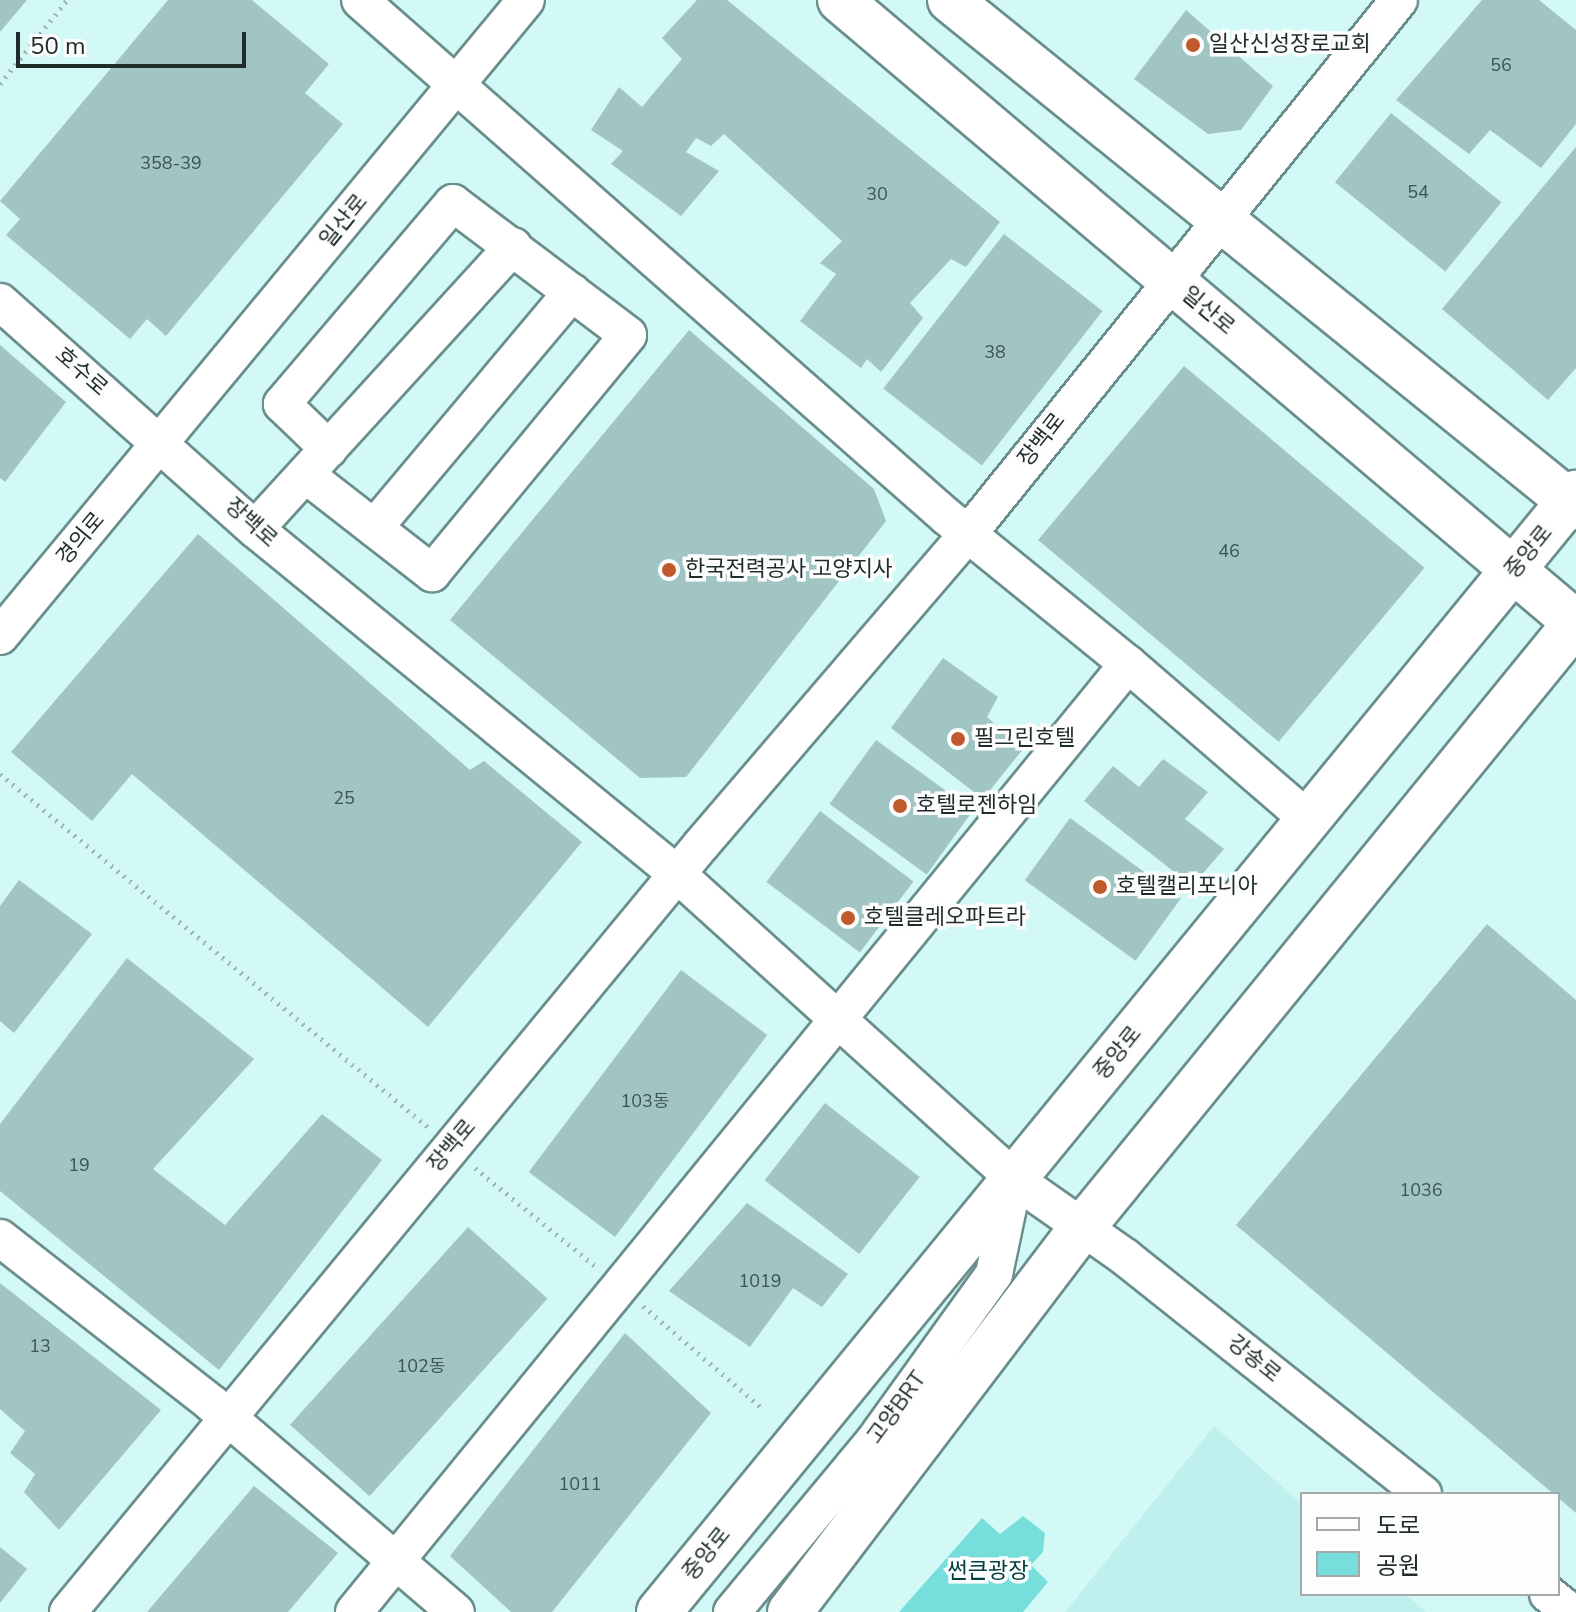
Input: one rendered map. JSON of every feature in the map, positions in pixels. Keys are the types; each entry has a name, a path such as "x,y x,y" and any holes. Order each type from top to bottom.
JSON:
{"main road":[{"name":"일산로","path":"840,0 1516,568 1576,623"},
{"path":"950,0 1224,215 1574,501"},
{"name":"중앙로","path":"659,1612 1574,501"},
{"path":"790,1612 1082,1228 1576,623"}],"street":[{"path":"360,0 459,82 968,534 1128,664 1309,820"},
{"name":"일산로","path":"162,442 526,0"},
{"name":"장백로","path":"68,1612 677,874 968,534 1399,0"},
{"path":"453,203 572,292 628,335 432,573 374,528 318,462 282,404 453,203"},
{"path":"255,529 513,246"},
{"path":"374,528 572,292"},
{"name":"호수로","path":"0,302 162,442"},
{"name":"장백로","path":"162,442 255,529 677,874 1014,1179 1082,1228"},
{"name":"경의로","path":"0,636 162,442"},
{"path":"354,1612 1128,664"},
{"name":"고양BRT","path":"732,1612 874,1441 994,1274 1014,1179"},
{"name":"강송로","path":"1082,1228 1420,1492"},
{"path":"0,1238 397,1556 456,1612"},
{"path":"1550,1596 1570,1612"}],"path":[{"path":"0,84 67,0"},
{"path":"0,774 428,1127"},
{"path":"474,1167 603,1273"},
{"path":"636,1301 763,1409"}],"shaded area":[{"path":"1214,1426 1300,1502 1300,1596 1407,1596 1426,1612 1065,1612"}],"green space":[{"name":"썬큰광장","path":"1023,1516 1045,1533 1043,1552 1031,1565 1048,1582 1023,1612 899,1612 982,1518 1000,1534"}],"building":[{"path":"0,0 27,0 0,32"},
{"path":"168,0 252,0 329,64 305,93 343,124 166,336 147,319 130,339 6,235 20,219 0,201"},
{"path":"697,0 727,0 1000,222 966,267 951,259 910,303 923,318 881,372 867,359 861,368 800,321 836,274 820,263 842,241 724,134 711,146 696,138 686,152 719,171 681,216 611,164 623,151 591,130 619,87 642,107 682,59 662,38"},
{"path":"1482,0 1539,0 1576,30 1576,124 1541,168 1490,130 1469,154 1396,100"},
{"name":"일산신성장로교회","path":"1186,10 1273,86 1241,130 1208,134 1134,79"},
{"path":"1391,113 1501,202 1445,272 1335,182"},
{"path":"1576,147 1576,368 1548,400 1442,309"},
{"path":"1004,234 1103,311 982,465 883,388"},
{"name":"한국전력공사 고양지사","path":"689,330 874,489 886,521 686,777 640,778 450,620"},
{"path":"0,345 66,402 5,482 0,478"},
{"path":"1184,366 1425,568 1279,742 1038,540"},
{"path":"198,534 470,770 484,761 582,842 428,1027 132,774 92,821 11,752"},
{"name":"필그린호텔","path":"943,658 998,697 987,717 1023,749 983,799 891,728"},
{"name":"호텔로젠하임","path":"876,740 973,811 927,874 830,804"},
{"path":"1163,759 1208,792 1185,819 1224,849 1192,886 1084,801 1113,766 1139,787"},
{"name":"호텔클레오파트라","path":"820,811 913,881 860,952 766,882"},
{"name":"호텔캘리포니아","path":"1070,818 1181,899 1136,961 1025,880"},
{"path":"19,880 92,934 14,1033 0,1021 0,906"},
{"path":"1487,924 1576,1000 1576,1513 1560,1499 1560,1492 1551,1492 1236,1225"},
{"path":"127,958 254,1059 153,1169 225,1225 322,1114 382,1160 219,1370 0,1191 0,1124"},
{"path":"681,970 767,1035 615,1237 529,1172"},
{"path":"825,1103 920,1177 859,1254 765,1180"},
{"path":"747,1203 848,1274 822,1307 793,1288 750,1347 669,1291"},
{"path":"468,1227 548,1299 370,1496 290,1425"},
{"path":"0,1283 161,1410 59,1530 24,1492 35,1474 10,1453 25,1431 0,1409"},
{"path":"625,1333 711,1413 552,1612 511,1612 450,1556"},
{"path":"254,1486 338,1553 288,1612 147,1612"},
{"path":"0,1547 27,1569 0,1603"}],"place":[{"name":"일산신성장로교회","path":"1193,45"},
{"name":"한국전력공사 고양지사","path":"669,570"},
{"name":"필그린호텔","path":"958,739"},
{"name":"호텔로젠하임","path":"900,806"},
{"name":"호텔캘리포니아","path":"1100,887"},
{"name":"호텔클레오파트라","path":"848,918"}]}
